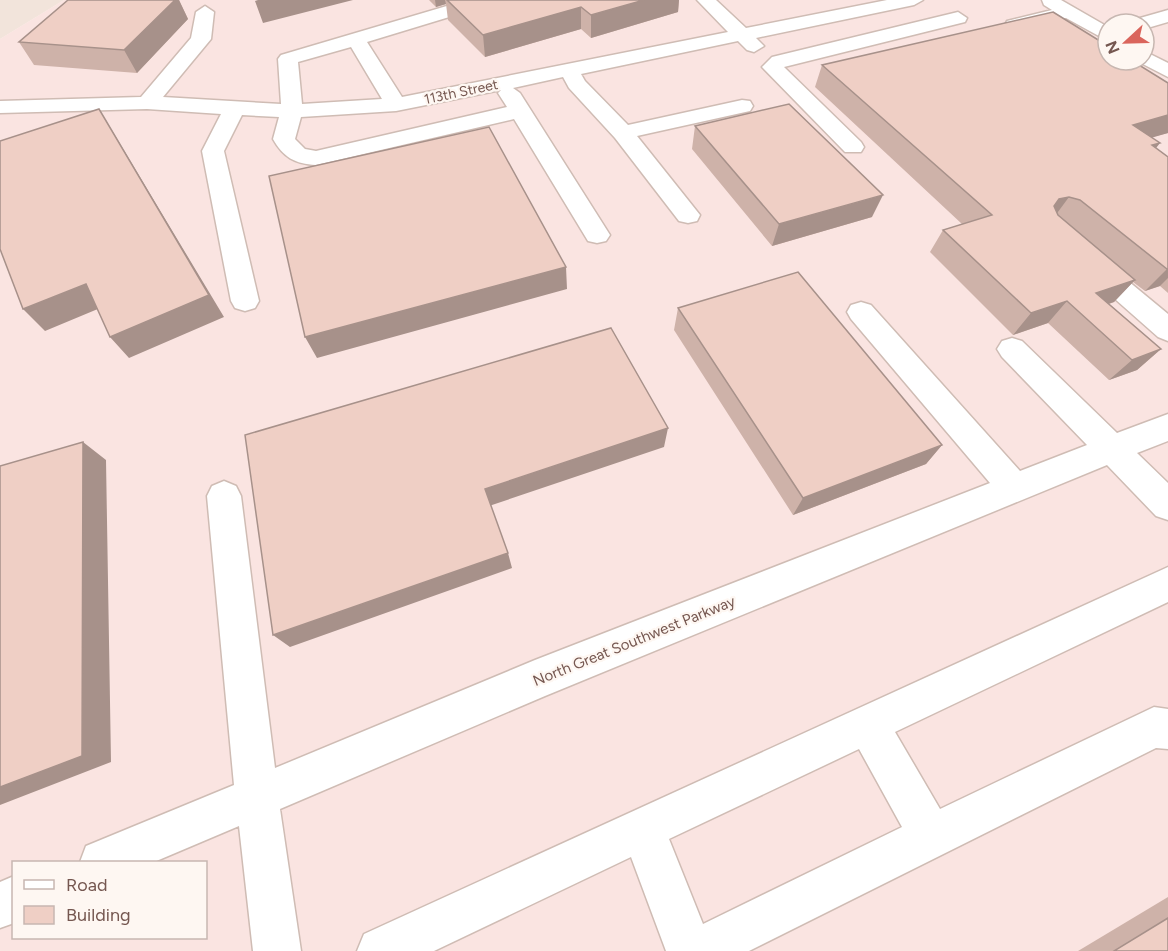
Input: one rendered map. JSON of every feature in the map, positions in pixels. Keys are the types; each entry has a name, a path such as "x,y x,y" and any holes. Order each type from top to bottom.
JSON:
{"street":[{"path":"486,0 288,59 292,111 284,139 290,151 303,158 316,158 520,111"},
{"path":"706,0 745,35 772,67 853,147"},
{"name":"113th Street","path":"0,107 147,103 292,111 396,105 914,0"},
{"path":"1048,0 1096,28"},
{"path":"1160,0 1168,4"},
{"path":"772,67 779,61 854,43 966,23 938,5"},
{"path":"147,103 201,39 205,12"},
{"path":"1000,28 1068,12"},
{"path":"758,15 775,28"},
{"path":"824,19 854,43"},
{"path":"356,39 396,105"},
{"path":"569,69 576,84 623,134 688,215"},
{"path":"503,83 597,235"},
{"path":"623,134 742,105"},
{"path":"234,109 213,152 245,301"},
{"path":"1070,245 1168,330"},
{"path":"861,312 1015,489"},
{"path":"1011,349 1168,505"},
{"name":"North Great Southwest Parkway","path":"104,861 535,680 1168,427"},
{"path":"224,496 257,798 278,951"},
{"path":"381,951 1168,584"},
{"path":"868,724 931,835"},
{"path":"698,951 1154,727 1168,729"},
{"path":"642,828 690,951"}],"shaded area":[{"path":"0,0 64,0 0,39"},
{"path":"64,0 1168,0 1168,951 0,951 0,39"}],"building":[{"path":"68,0 175,0 124,50 19,42"},
{"path":"447,0 644,0 591,15 581,7 483,35"},
{"path":"1053,12 1096,39 1096,72 1150,72 1168,83 1168,115 1133,125 1160,143 1152,145 1168,157 1168,269 1080,200 1069,197 1059,199 1054,206 1058,215 1135,280 1096,293 1161,349 1132,360 1067,301 1031,313 943,230 992,215 822,65"},
{"path":"789,104 883,195 779,224 695,126"},
{"path":"99,109 209,295 110,337 86,284 23,309 0,249 0,141"},
{"path":"489,127 566,267 305,337 269,176"},
{"path":"798,272 942,445 803,498 678,308"},
{"path":"611,328 668,428 485,489 508,553 273,635 245,435"},
{"path":"83,442 82,756 0,787 0,466"},
{"path":"1168,918 1168,951 1114,951"}]}
